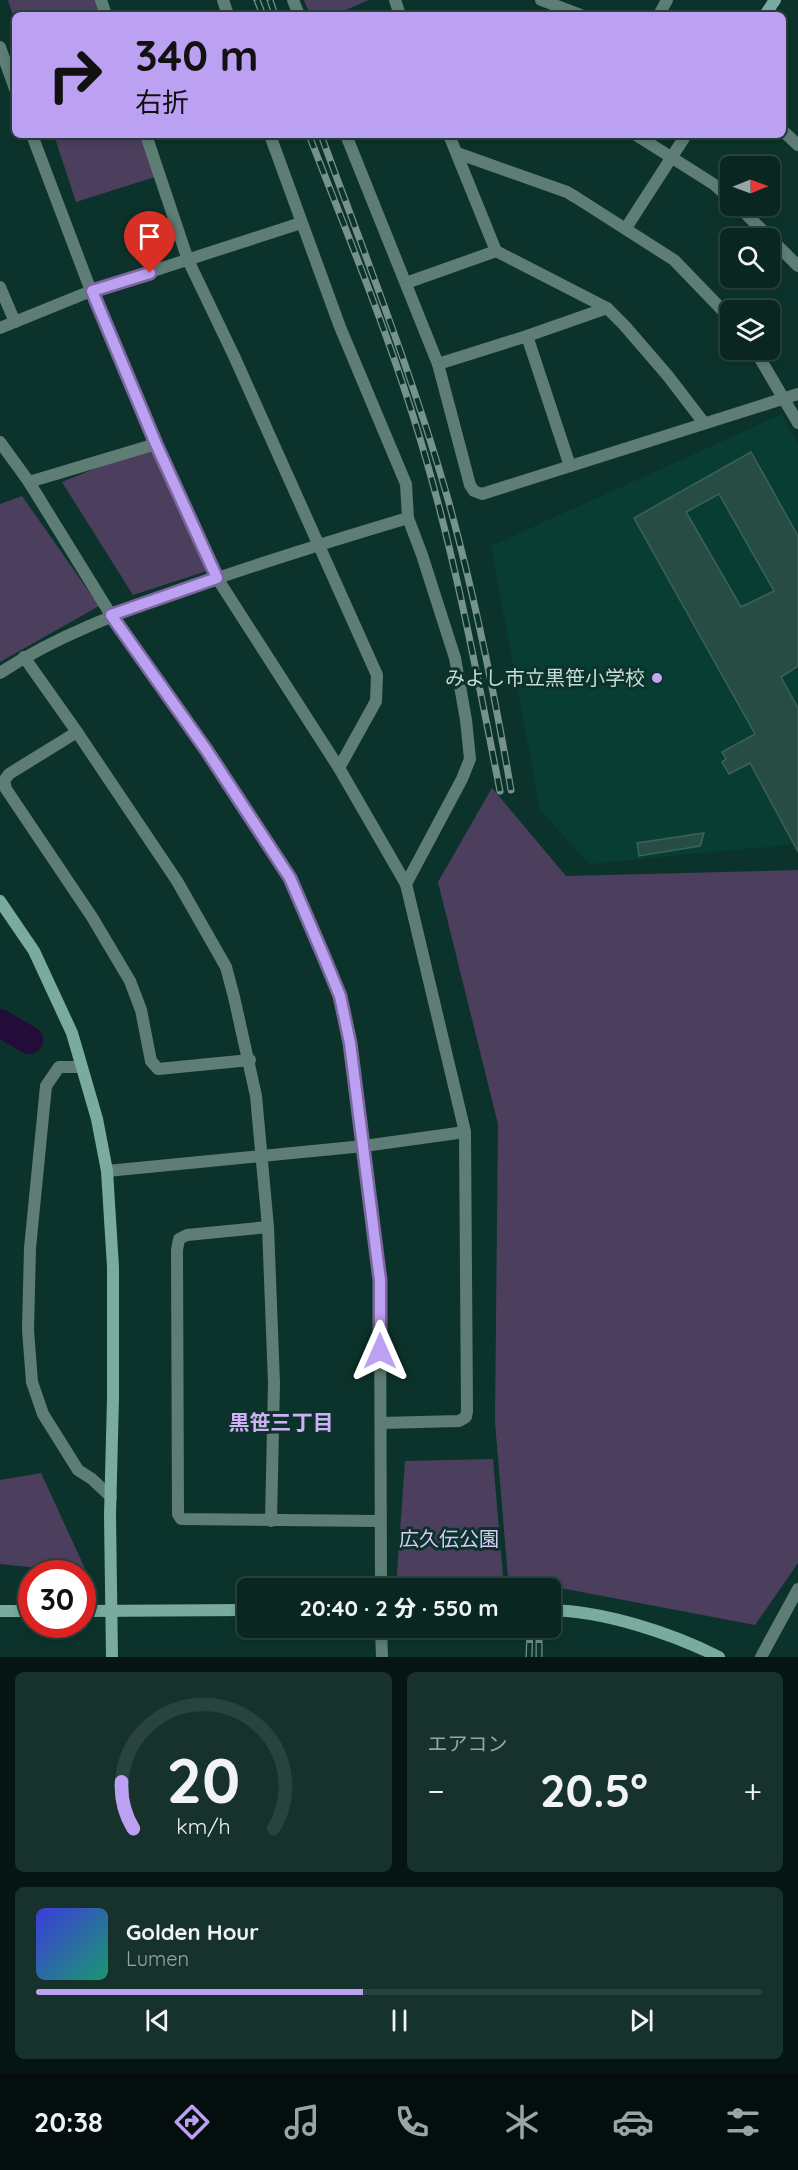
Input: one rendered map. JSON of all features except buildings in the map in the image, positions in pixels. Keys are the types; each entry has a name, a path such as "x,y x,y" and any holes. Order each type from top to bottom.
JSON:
{"street":[{"path":"541,0 572,12"},
{"path":"0,47 12,81"},
{"path":"33,138 92,291 156,444 217,578 339,768 406,884 465,1132 467,1411 466,1417 459,1421 381,1423"},
{"path":"147,138 188,260 234,356 377,675 376,701 339,768"},
{"path":"271,138 340,327 403,475 408,494 408,518 455,658 470,759 406,884"},
{"path":"347,138 438,364 470,485 474,491 482,494 798,394"},
{"path":"450,138 496,251 606,308 624,325 668,376 704,423"},
{"path":"641,138 720,189"},
{"path":"626,228 684,138"},
{"path":"457,153 567,192 674,260 720,308"},
{"path":"748,216 798,266"},
{"path":"0,328 92,291 301,223"},
{"path":"406,283 496,251"},
{"path":"0,287 15,322"},
{"path":"438,364 606,308"},
{"path":"527,336 570,466"},
{"path":"761,360 798,423"},
{"path":"0,442 29,482 111,615 207,751 290,878 340,996 350,1043 380,1280 381,1578"},
{"path":"29,482 156,444"},
{"path":"0,673 24,657 111,615 318,544 408,518"},
{"path":"24,657 177,880 226,967 250,1060 256,1096 268,1227 274,1383 271,1521"},
{"path":"77,732 9,774 4,780 6,789 92,917 130,981 141,1010 151,1061 158,1069 250,1060"},
{"path":"0,901 34,951 72,1033 97,1119 107,1172 113,1267 110,1612 112,1657"},
{"path":"81,1066 59,1067 46,1086 30,1248 28,1330 33,1382 43,1414 78,1470 92,1479 111,1497"},
{"path":"107,1172 364,1146 465,1132"},
{"path":"268,1227 187,1235 179,1239 177,1250 178,1514 181,1519 380,1521"},
{"path":"761,1657 797,1592"},
{"path":"96,1612 237,1610"},
{"path":"561,1610 673,1636 719,1657"},
{"path":"0,1611 18,1611"},
{"path":"381,1638 382,1657"}],"shaded area":[{"name":"みよし市立黒笹小学校","path":"782,414 798,444 798,844 589,864 540,810 491,546"}],"green space":[{"path":"8,0 100,0 104,12 12,12"},
{"path":"304,0 369,0 341,12 309,12"},
{"path":"55,138 145,138 158,176 76,202"},
{"path":"156,444 219,567 133,595 62,482"},
{"path":"22,496 99,606 0,662 0,504"},
{"path":"492,788 566,876 798,870 798,1563 755,1625 561,1588 561,1578 508,1578 495,1422 498,1124 438,882"},
{"name":"広久伝公園","path":"493,1459 503,1578 397,1578 405,1461"},
{"path":"41,1473 81,1560 18,1560 18,1566 0,1564 0,1480"}],"waterway":[{"path":"0,1023 29,1040"}],"railway":[{"path":"257,0 262,12"},
{"path":"270,0 274,12"},
{"path":"310,138 382,325 421,442 455,572 500,791"},
{"path":"322,138 403,360 447,496 483,642 511,790"},
{"path":"529,1657 530,1638"},
{"path":"539,1638 539,1657"}],"place":[{"name":"みよし市立黒笹小学校","path":"657,678"}],"district":[{"name":"黒笹三丁目","path":"281,1423"}],"route":[{"path":"150,273 92,291 156,444 217,578 111,615 207,751 290,878 340,996 350,1043 380,1280 380,1351"}]}
